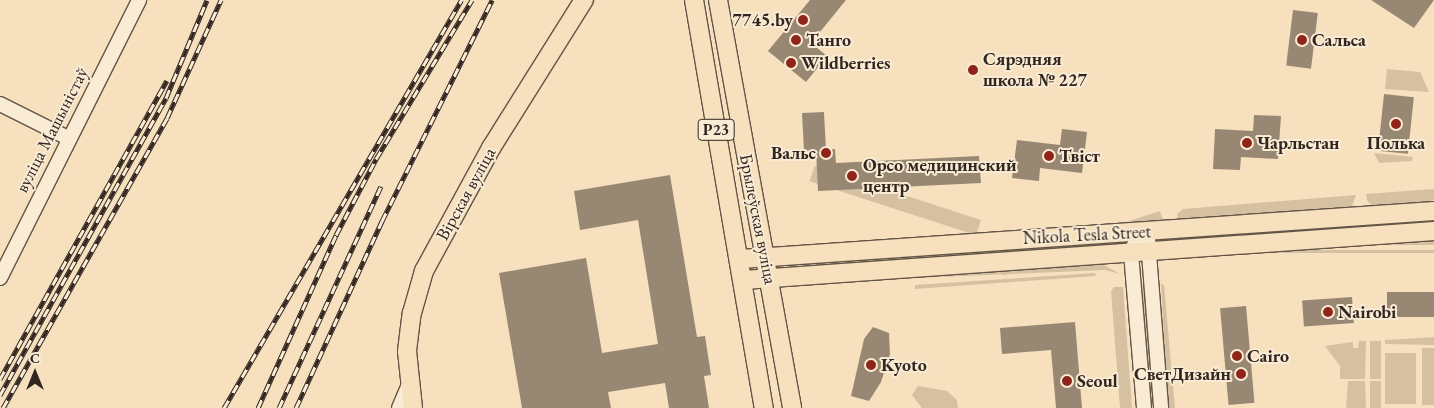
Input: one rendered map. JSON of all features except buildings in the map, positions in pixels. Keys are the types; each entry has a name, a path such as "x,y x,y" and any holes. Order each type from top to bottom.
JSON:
{"main road":[{"name":"Вірская вуліца","path":"413,408 409,385 407,351 412,313 424,271 491,148 584,0"},
{"name":"Брылеўская вуліца","path":"694,0 741,259 764,408"},
{"name":"Брылеўская вуліца","path":"718,0 762,234 772,256 771,285 792,408"},
{"name":"Nikola Tesla Street","path":"741,259 1434,211"},
{"name":"Nikola Tesla Street","path":"771,285 795,275 1434,231"},
{"path":"744,280 771,285"}],"street":[{"name":"вуліца Машыністаў","path":"0,278 68,138 139,0"},
{"path":"0,104 68,138"},
{"path":"1144,408 1131,253 1139,232 1148,241 1161,408"},
{"path":"399,408 409,385"}],"shaded area":[{"path":"1387,69 1420,72 1429,92 1385,89"},
{"path":"1374,153 1413,157 1412,161 1379,163"},
{"path":"815,166 981,220 976,235 810,181"},
{"path":"1434,189 1434,200 1410,205 1373,207 1367,200 1366,194"},
{"path":"1356,195 1351,209 1178,222 1177,214 1183,209"},
{"path":"1160,211 1164,223 1003,276 999,263"},
{"path":"1434,216 1434,226 1320,231 1368,222"},
{"path":"1187,238 1434,238 1434,245 1187,245"},
{"path":"1127,240 1126,245 808,268 808,260"},
{"path":"1188,250 1434,250 1434,253 1188,253"},
{"path":"1102,264 1120,274 1105,270 914,278 946,271"},
{"path":"1095,273 1096,276 915,289 915,285"},
{"path":"1161,284 1164,285 1175,408 1169,408"},
{"path":"1144,285 1154,408 1146,408 1138,286"},
{"path":"1114,287 1123,287 1132,408 1120,408 1111,291"},
{"path":"1434,337 1434,345 1385,344 1385,340"},
{"path":"1359,341 1366,341 1365,379 1340,379 1340,366 1325,346 1353,342 1353,348 1358,348"},
{"path":"1370,341 1381,341 1381,379 1370,379"},
{"path":"1422,348 1434,348 1434,405 1422,405"},
{"path":"1385,353 1416,353 1416,404 1385,404"},
{"path":"1348,381 1365,381 1366,408 1346,408"},
{"path":"1370,381 1381,381 1381,408 1370,408"},
{"path":"918,386 947,391 957,400 958,408 922,408 912,395"}],"railway":[{"path":"0,395 166,98 207,0"},
{"path":"3,408 167,118 221,0"},
{"path":"224,408 461,0"},
{"path":"258,408 336,235 376,159 472,0"},
{"path":"296,408 382,221 492,0"},
{"path":"0,379 167,80"},
{"path":"279,408 381,186"}],"place":[{"name":"7745.by","path":"803,20"},
{"name":"Танго","path":"796,40"},
{"name":"Сальса","path":"1302,40"},
{"name":"Wildberries","path":"791,63"},
{"name":"Сярэдняя школа № 227","path":"973,70"},
{"name":"Полька","path":"1396,124"},
{"name":"Чарльстан","path":"1247,143"},
{"name":"Вальс","path":"826,153"},
{"name":"Твіст","path":"1049,156"},
{"name":"Орсо медицинский центр","path":"852,176"},
{"name":"Nairobi","path":"1328,312"},
{"name":"Cairo","path":"1237,356"},
{"name":"Kyoto","path":"871,365"},
{"name":"СветДизайн","path":"1241,374"},
{"name":"Seoul","path":"1067,381"}]}
